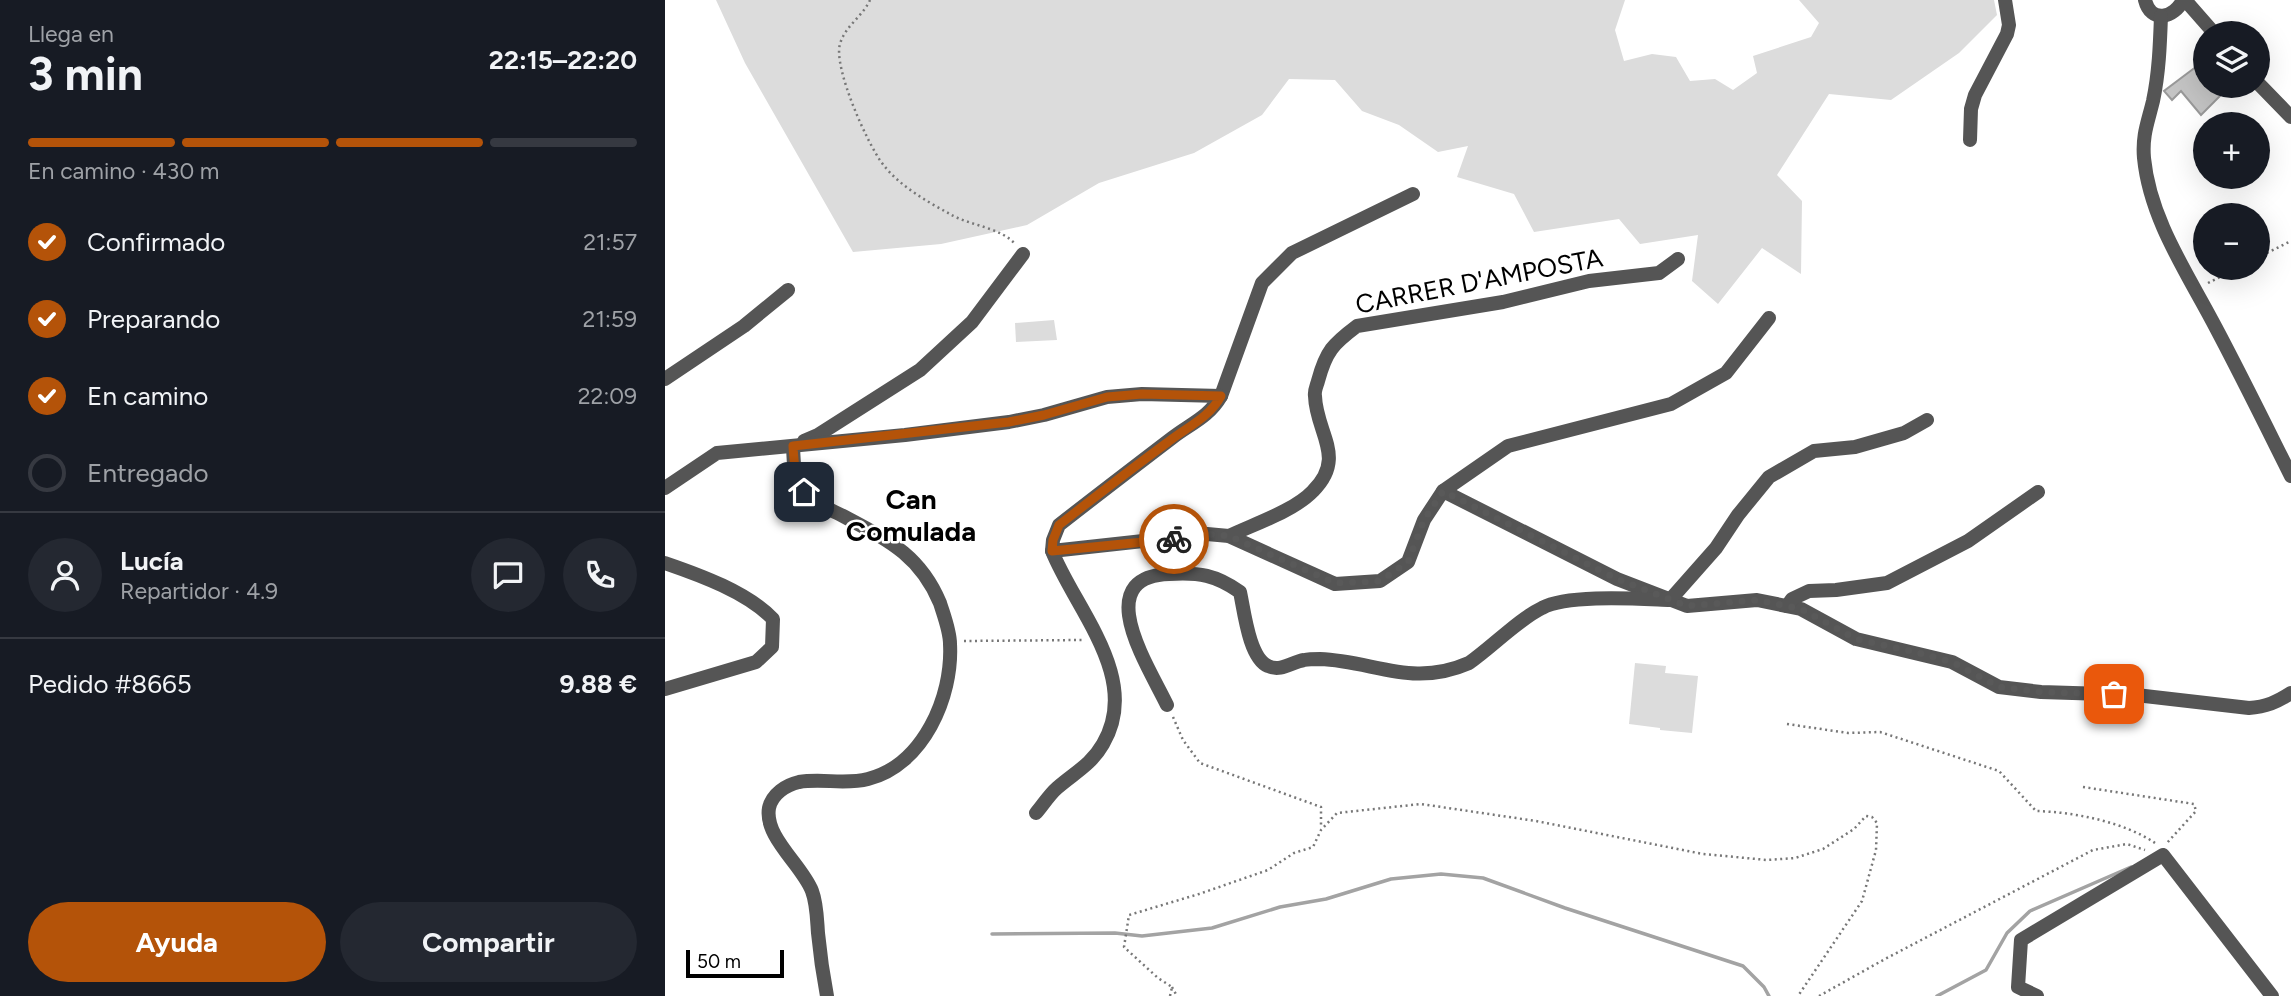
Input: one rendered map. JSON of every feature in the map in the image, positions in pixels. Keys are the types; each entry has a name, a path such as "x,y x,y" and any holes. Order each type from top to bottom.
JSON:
{"street":[{"path":"1970,140 1971,109 1975,95 2007,34 2009,25 2004,0"},
{"path":"2145,0 2153,13 2161,16 2179,10 2184,0 2203,21"},
{"path":"2161,16 2160,57 2143,137 2150,189 2167,237 2291,476"},
{"path":"2270,95 2291,117"},
{"path":"1036,813 1057,788 1090,763 1104,744 1112,722 1115,701 1113,681 1101,640 1061,573 1052,551 1059,525 1215,408 1262,283 1292,253 1413,194"},
{"path":"793,446 818,435 919,370 972,323 1023,254"},
{"name":"CARRER D'AMPOSTA","path":"1229,536 1301,502 1325,476 1330,464 1314,396 1324,357 1340,339 1357,326 1503,302 1589,281 1659,273 1678,259"},
{"path":"665,379 744,326 788,290"},
{"path":"1052,551 1207,534 1229,536 1335,583 1380,581 1408,562 1424,520 1443,491 1508,446 1671,404 1726,373 1769,318"},
{"path":"665,488 717,453 1009,422 1107,397 1142,394 1221,396"},
{"path":"1167,705 1130,625 1128,598 1137,583 1151,576 1202,574 1223,580 1240,592 1256,655 1267,666 1283,668 1303,660 1316,659 1415,674 1435,673 1469,663 1542,608 1557,602 1670,600 1716,548 1738,514 1769,477 1814,451 1855,447 1904,433 1927,420"},
{"path":"793,446 795,470 804,492 816,502 878,534 919,566 934,589 950,641 950,668 944,694 925,734 908,757 869,779 846,783 799,782 774,796 769,808 769,822 775,835 801,870 813,893 821,969 827,996"},
{"path":"1443,491 1617,579 1687,606 1757,600 1801,609 1856,639 1952,662 1999,687 2041,692 2136,695 2249,708 2263,707 2291,693"},
{"path":"1787,606 1792,599 1809,591 1887,583 1968,541 2038,492"},
{"path":"665,563 701,575 762,608 773,619 772,647 756,662 665,689"},
{"path":"2037,996 2018,987 2021,940 2163,851 2272,996"}],"path":[{"path":"870,0 840,42 838,58 844,82 870,143 882,163 899,181 951,215 1009,236 1023,254"},
{"path":"2270,252 2291,241"},
{"path":"2195,289 2213,280"},
{"path":"950,641 1101,640"},
{"path":"1167,705 1182,740 1200,763 1321,807 1321,830"},
{"path":"1787,724 1847,733 1880,732 1999,771 2036,811 2064,812 2138,831 2163,851"},
{"path":"2083,787 2194,803 2196,811 2163,851"},
{"path":"1177,996 1172,986 1158,978 1124,947 1129,915 1268,870 1294,853 1313,846 1321,830 1337,813 1421,804 1536,821 1703,854 1767,860 1795,858 1823,849 1854,829 1866,816 1872,817 1877,823 1876,850 1862,901 1798,996"},
{"path":"1819,996 2094,849 2127,844 2163,851"},
{"path":"1170,996 1172,986"}],"shaded area":[{"path":"716,0 1625,0 1615,30 1624,61 1652,54 1676,57 1690,81 1715,79 1733,90 1757,73 1753,56 1811,37 1819,23 1799,0 1994,0 1997,15 1959,53 1891,100 1829,94 1777,175 1802,201 1801,274 1762,248 1718,304 1692,281 1698,235 1640,244 1619,219 1534,232 1514,194 1457,177 1468,146 1438,152 1399,125 1362,111 1335,80 1289,79 1262,115 1194,153 1099,183 1027,225 941,244 853,252 745,63"},
{"path":"1054,320 1057,340 1016,342 1015,323"},
{"path":"1635,663 1666,666 1665,673 1698,676 1692,733 1629,724"}],"building":[{"path":"2193,69 2193,98 2218,98 2204,112 2198,112 2181,91 2172,100 2164,91"}],"waterway":[{"path":"1937,996 1986,970 2007,933 2030,911 2131,867"},
{"path":"992,934 1115,933 1142,936 1212,928 1280,907 1326,899 1391,879 1441,874 1483,878 1565,908 1743,966 1764,987 1769,996"}],"way so far":[{"path":"1174,539 1207,534 1229,536 1335,583 1380,581 1408,562 1424,520 1443,491 1617,579 1687,606 1757,600 1801,609 1856,639 1952,662 1999,687 2041,692 2114,694"}],"district":[{"name":"Can Comulada","path":"911,515"}],"route":[{"path":"804,492 795,470 793,446 1009,422 1107,397 1142,394 1221,396 1215,408 1204,417 1180,432 1059,525 1052,551 1174,539"}]}
